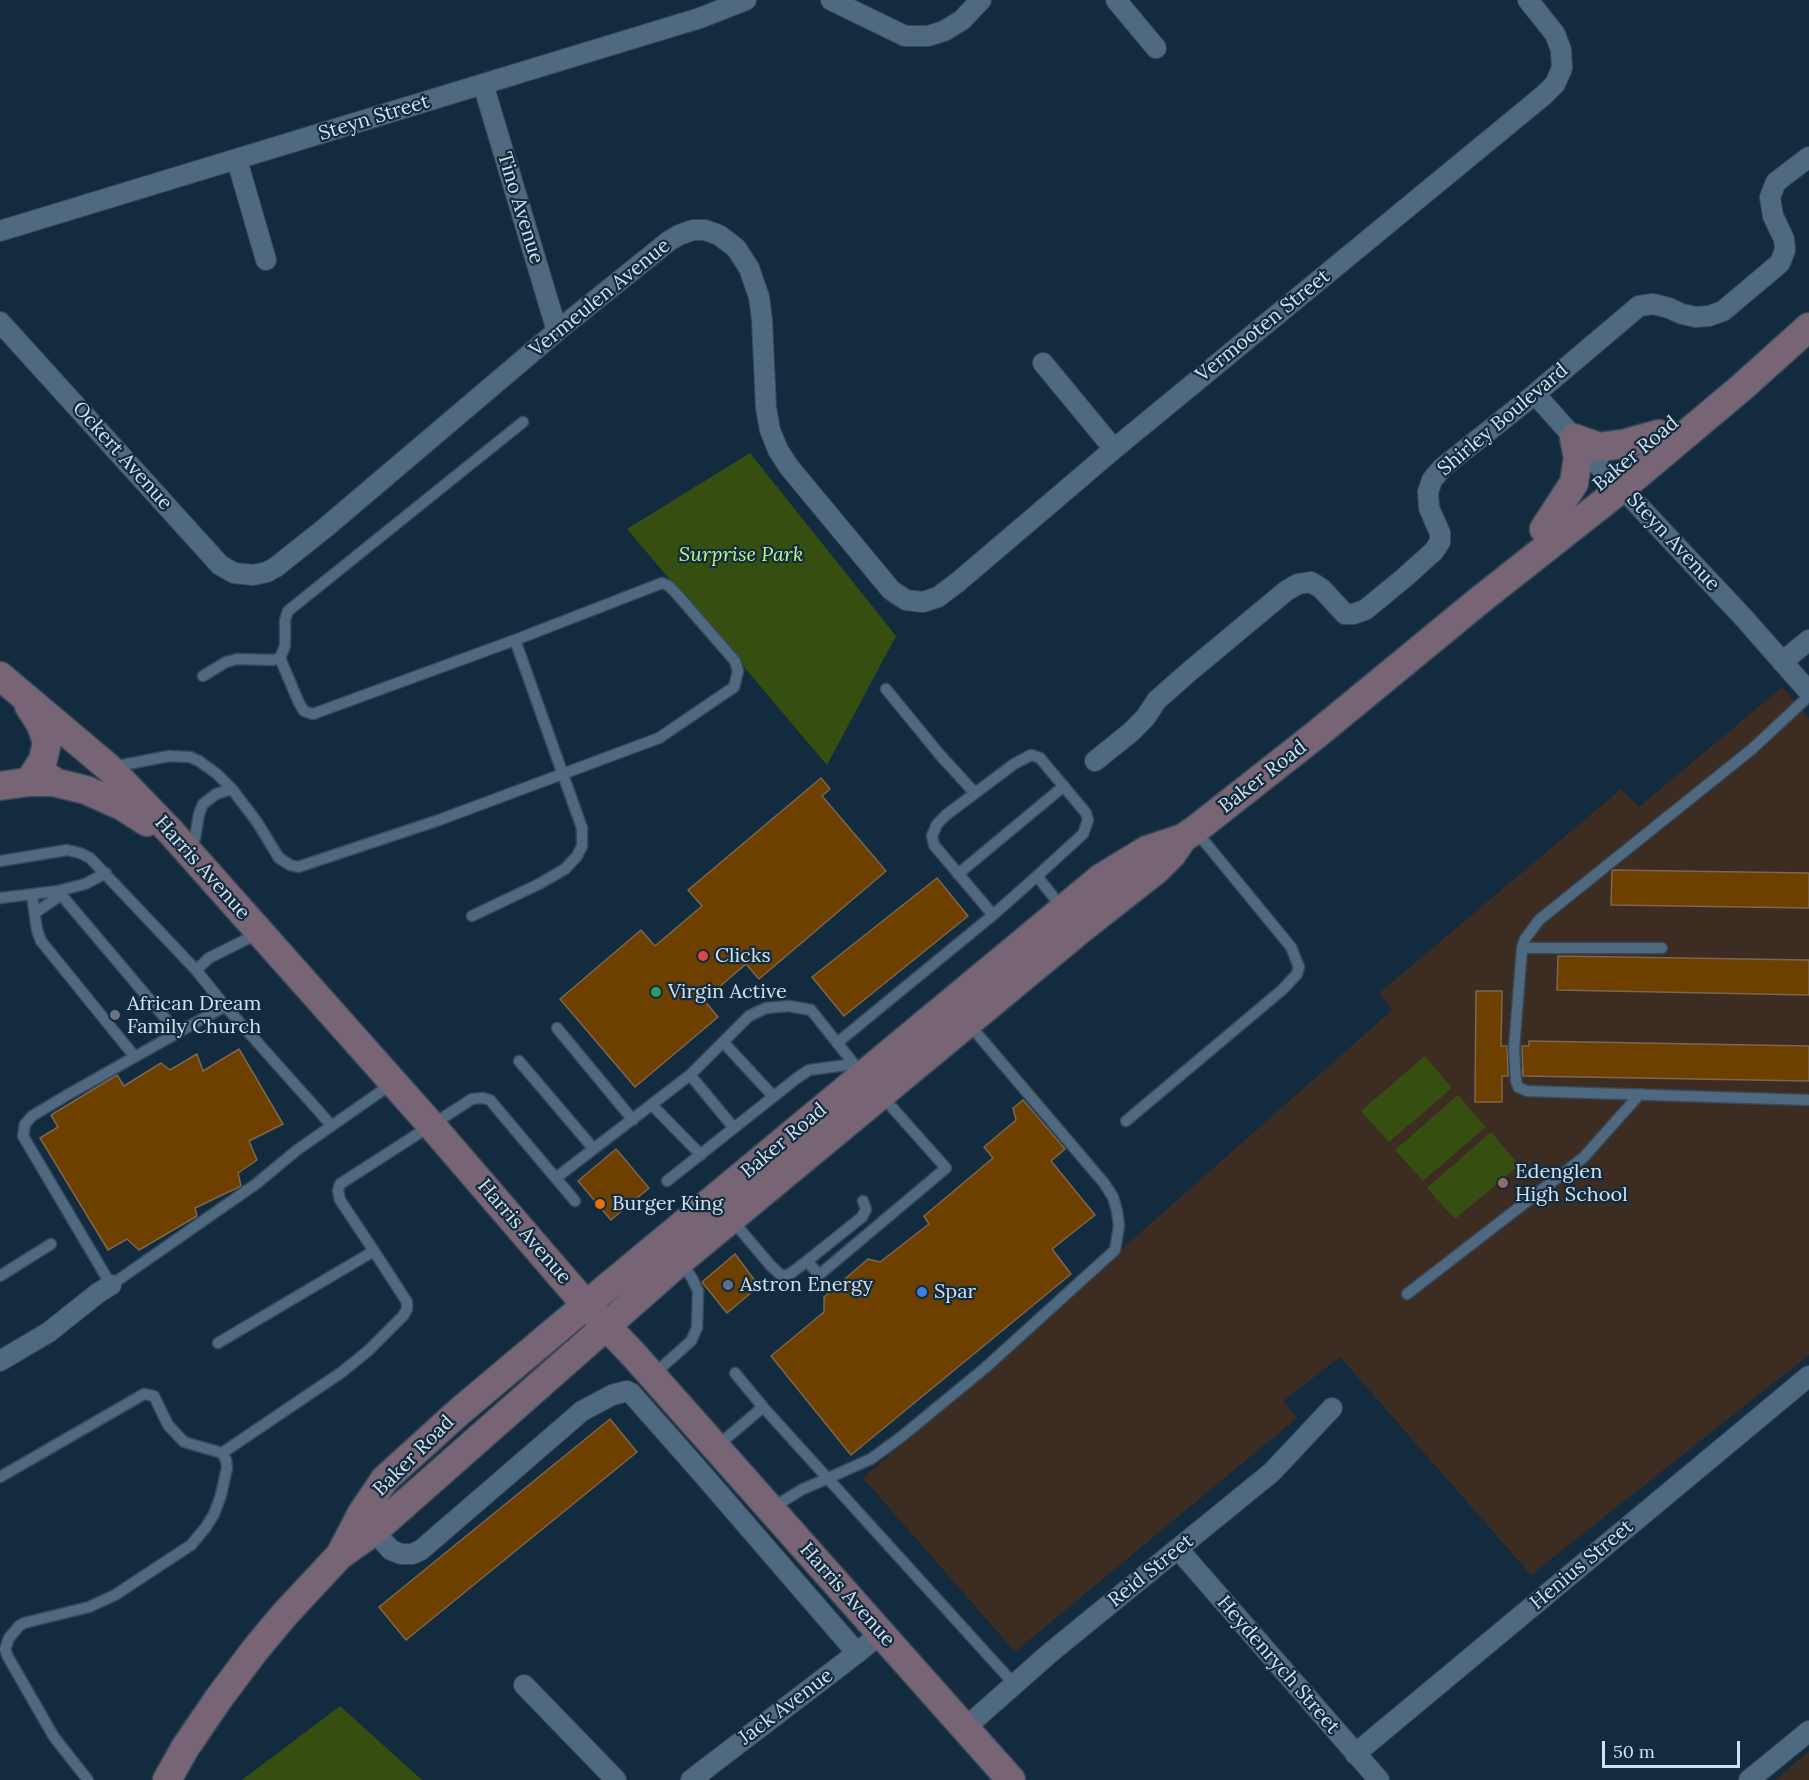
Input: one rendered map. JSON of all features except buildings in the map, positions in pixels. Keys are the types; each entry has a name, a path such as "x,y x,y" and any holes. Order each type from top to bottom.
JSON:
{"main road":[{"name":"Baker Road","path":"340,1555 362,1513 385,1479 460,1411 586,1305 1072,919 1156,870 1189,834 1317,734 1480,600 1615,482 1659,434 1745,365 1809,327"},
{"name":"Baker Road","path":"1480,600 1500,566 1544,529 1615,482 1740,388 1809,327"},
{"path":"1574,438 1599,447 1623,444 1659,434"},
{"path":"1544,529 1574,483 1578,458 1574,438"},
{"name":"Harris Avenue","path":"0,676 109,768 179,841 432,1126 586,1305 652,1376 1011,1780"},
{"path":"23,696 40,723 46,742 44,760 30,782"},
{"path":"0,786 109,768"},
{"path":"30,782 53,782 86,790 122,806 179,841"},
{"name":"Baker Road","path":"167,1780 185,1748 249,1658 285,1614 340,1555 374,1531 605,1325 731,1218 868,1081 967,1023 1072,919"}],"street":[{"name":"Steyn Street","path":"0,231 700,18 746,0"},
{"path":"831,0 905,36 928,36 944,31 962,20 981,0"},
{"path":"1116,0 1156,48"},
{"name":"Vermooten Street","path":"891,590 915,603 938,597 958,582 1114,449 1555,84 1562,68 1561,50 1555,34 1528,0"},
{"name":"Tino Avenue","path":"483,84 557,331"},
{"name":"Shirley Boulevard","path":"1095,761 1131,732 1145,718 1157,700 1292,587 1311,582 1322,589 1345,614 1353,614 1365,610 1404,578 1434,551 1440,542 1440,532 1429,508 1428,492 1432,480 1442,468 1535,394 1639,306 1653,303 1682,314 1696,317 1709,316 1723,311 1780,263 1785,250 1784,239 1773,216 1770,197 1776,182 1809,157"},
{"path":"237,160 266,260"},
{"name":"Vermeulen Avenue","path":"253,575 276,567 326,528 557,331 679,235 693,230 705,230 729,240 749,268 759,297 766,408 770,430 778,450 789,467 891,590"},
{"name":"Ockert Avenue","path":"0,322 220,565 234,573 253,575"},
{"path":"1043,363 1114,449"},
{"name":"Steyn Avenue","path":"1535,394 1743,617 1809,692"},
{"path":"1782,662 1809,640"},
{"path":"0,1361 49,1332 111,1286"},
{"name":"Henius Street","path":"1355,1754 1809,1376"},
{"path":"374,1531 391,1550 401,1554 412,1554 421,1550 582,1411 606,1398 627,1391 699,1470 857,1653"},
{"name":"Reid Street","path":"965,1728 1051,1652 1272,1472 1332,1408"},
{"name":"Heydenrych Street","path":"1178,1549 1378,1780"},
{"name":"Jack Avenue","path":"691,1780 880,1633"},
{"path":"524,1685 616,1780"},
{"path":"1749,1780 1809,1731"}],"lane":[{"path":"109,768 169,756 190,757 207,766 232,789 257,822 279,858 298,867 418,828 659,738 734,687 737,666 671,588 658,583 515,640 312,714 304,711 298,703 280,658 285,646 285,620 288,611 523,422"},
{"path":"472,916 539,884 565,868 578,856 582,846 582,828 515,640"},
{"path":"203,676 226,662 237,659 273,660 280,658"},
{"path":"886,689 940,755 974,792"},
{"path":"1809,696 1752,749 1539,920 1525,939 1522,948 1514,1049 1518,1087 1527,1092 1809,1100"},
{"path":"837,1042 993,915 1083,834 1087,827 1086,813 1040,758 1031,756 1014,764 974,792 941,819 932,836 934,845 993,915"},
{"path":"958,874 1064,786"},
{"path":"179,841 195,838 203,804 216,794 232,789"},
{"path":"1126,1120 1282,990 1297,974 1299,967 1291,947 1189,834"},
{"path":"0,861 67,850 90,858 196,970 332,1126"},
{"path":"0,897 60,893 106,873"},
{"path":"1036,876 1072,919"},
{"path":"35,913 60,893"},
{"path":"60,893 177,1032"},
{"path":"33,895 37,930 41,941 135,1057"},
{"path":"196,970 209,958 260,932"},
{"path":"1522,948 1662,948"},
{"path":"225,1006 32,1116 25,1124 23,1133 111,1286 256,1184 297,1150 393,1083"},
{"path":"557,1177 690,1075 749,1016 766,1008 783,1006 811,1011 868,1081 946,1168 819,1275 807,1261"},
{"path":"770,1508 801,1490 871,1459 901,1437 985,1368 1115,1250 1119,1226 1117,1211 1113,1197 1104,1183 967,1023"},
{"path":"557,1028 633,1120"},
{"path":"724,1043 773,1096"},
{"path":"519,1061 593,1148"},
{"path":"667,1181 809,1070 868,1081"},
{"path":"690,1075 734,1128"},
{"path":"1407,1294 1583,1158 1640,1094"},
{"path":"222,1453 342,1372 369,1350 403,1316 406,1299 340,1200 338,1191 340,1184 467,1101 487,1098 557,1177 575,1201"},
{"path":"652,1105 701,1155"},
{"path":"731,1218 782,1276 790,1274 862,1217 866,1210 864,1201"},
{"path":"0,1276 51,1244"},
{"path":"218,1343 374,1251"},
{"path":"652,1376 691,1341 697,1328 698,1291 680,1261"},
{"path":"735,1373 763,1407 1015,1685"},
{"path":"0,1477 144,1394 153,1396 168,1425 184,1442 222,1453 226,1460 227,1468 221,1495 206,1527 191,1545 116,1595 89,1607 24,1623 15,1630 6,1644 8,1657 54,1737 88,1780"},
{"path":"716,1448 763,1407"}],"shaded area":[{"name":"Edenglen High School","path":"1782,687 1809,718 1809,1355 1531,1575 1340,1357 1283,1401 1297,1418 1015,1652 863,1478 1392,1010 1379,993 1621,789 1639,807"},
{"path":"1809,1751 1809,1780 1775,1780"}],"green space":[{"name":"Surprise Park","path":"750,453 896,636 827,765 627,529"},
{"path":"1425,1056 1452,1088 1389,1142 1361,1111"},
{"path":"1458,1095 1486,1127 1423,1181 1395,1150"},
{"path":"1491,1132 1519,1165 1455,1219 1427,1188"},
{"path":"340,1706 422,1780 242,1780"}],"place":[{"name":"Clicks","path":"703,956"},
{"name":"Virgin Active","path":"656,992"},
{"name":"African Dream Family Church","path":"115,1015"},
{"name":"Edenglen High School","path":"1503,1183"},
{"name":"Burger King","path":"600,1204"},
{"name":"Astron Energy","path":"728,1285"},
{"name":"Spar","path":"922,1292"}]}
